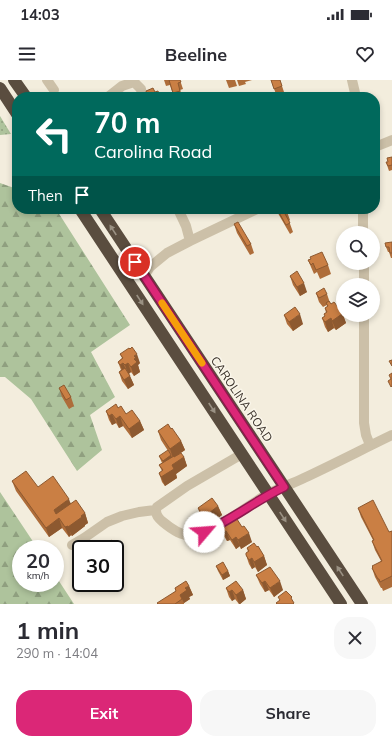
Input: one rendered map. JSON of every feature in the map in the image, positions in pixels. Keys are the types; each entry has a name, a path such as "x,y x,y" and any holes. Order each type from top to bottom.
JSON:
{"highway":[{"path":"14,80 22,92"},
{"path":"0,88 12,106"},
{"path":"83,214 341,604"},
{"name":"CAROLINA ROAD","path":"103,214 362,604"}],"street":[{"path":"47,80 54,90"},
{"path":"352,80 355,92"},
{"path":"114,92 122,86 134,82 141,89 141,92"},
{"path":"380,145 392,140"},
{"path":"180,214 186,226 190,241"},
{"path":"144,276 150,267 167,253 247,214"},
{"path":"363,214 363,226"},
{"path":"364,322 364,423 370,446"},
{"path":"155,510 159,519 179,532 189,536 204,532 215,527 268,494 305,478 392,435"},
{"path":"80,540 107,522 122,516 155,510 187,486 242,454"}],"green space":[{"path":"0,116 11,134 0,135"},
{"path":"0,183 12,187 12,214 59,214 130,325 91,352 115,397 90,415 102,450 77,471 31,399 5,377 0,377"},
{"path":"0,492 32,540 12,540 12,592 64,592 64,589 74,604 0,604"}],"building":[{"path":"169,80 180,80 181,82 178,83 180,91 173,92"},
{"path":"271,80 280,80 282,86 274,89"},
{"path":"153,88 155,92 146,92"},
{"path":"392,157 392,165 388,166 386,162 388,162 387,158"},
{"path":"280,214 285,214 290,223 286,225"},
{"path":"238,222 251,244 247,246 234,224"},
{"path":"392,242 392,253 390,253 389,247 386,247 385,243"},
{"path":"322,252 328,265 316,270 313,263 311,265 308,260 311,259 310,257"},
{"path":"297,271 304,283 297,287 290,276"},
{"path":"324,288 327,294 319,298 316,293"},
{"path":"329,301 331,304 334,302 336,304 336,318 332,321 331,318 325,322 322,318 327,312 325,308 328,306 326,303"},
{"path":"295,307 300,314 289,322 284,315"},
{"path":"132,347 137,354 134,356 136,358 134,359 137,362 131,367 128,363 125,365 123,363 120,365 118,362 123,358 120,354"},
{"path":"125,368 130,376 124,380 119,372"},
{"path":"392,373 391,387 388,381 391,379 389,375"},
{"path":"64,385 71,397 66,400 59,388"},
{"path":"116,404 118,408 121,406 126,414 132,410 140,421 129,429 120,416 116,419 112,414 109,416 106,411"},
{"path":"168,424 181,441 170,449 158,431"},
{"path":"168,450 171,455 163,461 159,456"},
{"path":"181,453 184,457 172,465 174,469 161,477 159,473 163,470 159,465"},
{"path":"26,471 38,487 53,476 69,499 54,510 56,514 76,500 85,513 81,516 82,517 68,527 65,527 59,518 46,528 12,481"},
{"path":"212,498 218,506 204,517 198,508"},
{"path":"373,500 389,532 392,531 392,576 380,582 372,566 382,561 372,541 374,540 358,508"},
{"path":"235,516 242,527 244,526 249,533 238,540 236,537 232,540 226,531 224,532 220,527 224,525 223,523"},
{"path":"254,543 257,547 258,546 264,556 254,562 252,558 249,560 246,553 249,551 247,548"},
{"path":"223,562 228,571 222,575 216,566"},
{"path":"270,567 280,581 270,588 265,581 262,583 256,575"},
{"path":"186,581 189,586 185,588 187,590 180,595 182,599 175,604 157,603 176,591 175,588"},
{"path":"236,581 243,590 236,595 232,590 229,592 226,588"},
{"path":"286,591 292,597 291,598 294,603 277,604 276,603 280,600 278,597"}],"slow traffic":[{"path":"162,303 202,363"}],"route":[{"path":"135,262 284,487 268,494 215,527 204,532"}]}
